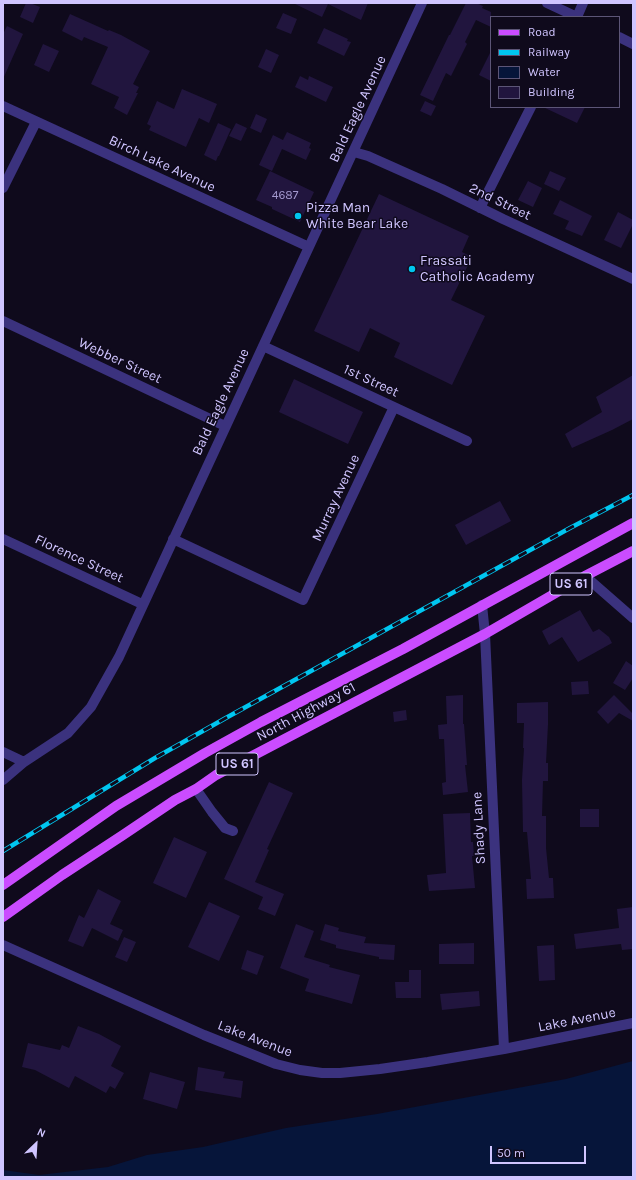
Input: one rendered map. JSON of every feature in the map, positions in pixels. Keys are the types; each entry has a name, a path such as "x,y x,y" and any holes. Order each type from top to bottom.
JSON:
{"main road":[{"name":"North Highway 61","path":"3,885 116,806 200,756 261,722 403,649 633,523"},
{"name":"North Highway 61","path":"3,917 62,875 175,800 216,775 485,634 585,576 633,551"}],"street":[{"name":"Bald Eagle Avenue","path":"3,780 24,762 68,733 91,706 119,657 142,604 354,152 422,3"},
{"path":"547,3 575,16"},
{"path":"577,16 583,3"},
{"path":"620,38 633,44"},
{"name":"Birch Lake Avenue","path":"3,106 309,247"},
{"path":"480,208 530,108"},
{"path":"3,188 36,122"},
{"name":"2nd Street","path":"354,152 368,156 633,279"},
{"name":"Webber Street","path":"3,321 225,426"},
{"name":"1st Street","path":"263,346 467,442"},
{"name":"Murray Avenue","path":"173,539 303,600 394,408"},
{"name":"Florence Street","path":"3,539 142,604"},
{"path":"585,576 633,618"},
{"name":"Shady Lane","path":"482,606 485,634 504,1049"},
{"path":"3,752 24,762"},
{"path":"196,788 225,828 233,831"},
{"name":"Lake Avenue","path":"3,944 204,1035 276,1064 300,1070 323,1073 380,1069 504,1049 633,1023"}],"water":[{"path":"633,1061 633,1177 3,1177 3,1170 39,1175 108,1167 147,1155 203,1147 286,1128 377,1114 566,1079"}],"building":[{"path":"26,3 40,7 33,23 20,17"},
{"path":"293,3 368,3 361,20 328,4 322,17"},
{"path":"466,3 476,3 483,6 482,8 491,12 490,27 476,20 465,42 467,44 451,76 446,73 433,101 420,95"},
{"path":"283,13 297,19 291,34 276,28"},
{"path":"70,14 108,31 109,30 121,35 150,51 133,84 139,87 136,93 138,93 127,115 114,108 119,97 91,84 108,47 84,37 82,41 62,31"},
{"path":"7,26 23,34 3,79 3,34"},
{"path":"324,28 348,39 347,41 351,42 344,56 317,43"},
{"path":"43,44 59,51 49,72 34,65"},
{"path":"266,49 279,55 271,73 258,67"},
{"path":"490,53 490,80 479,75"},
{"path":"300,76 308,80 309,76 333,87 326,102 295,87"},
{"path":"182,89 217,104 209,123 199,118 186,147 149,130 151,126 147,124 157,101 174,109"},
{"path":"425,101 436,106 431,116 420,111"},
{"path":"545,108 584,108 577,123"},
{"path":"256,114 267,119 261,133 250,128"},
{"path":"218,123 231,129 216,161 204,155"},
{"path":"236,123 247,128 241,141 229,136"},
{"path":"287,132 311,143 309,148 311,149 306,160 282,149 272,171 259,165 273,135 283,140"},
{"path":"270,171 314,192 300,222 256,200"},
{"path":"550,171 566,178 559,191 544,184"},
{"path":"528,181 542,188 533,207 518,200"},
{"path":"379,194 469,236 462,252 472,257 451,300 485,316 452,385 394,357 400,343 370,328 359,352 314,331"},
{"path":"560,200 592,216 582,236 565,229 569,221 553,214"},
{"path":"618,212 633,220 633,224 621,248 604,240"},
{"path":"633,375 633,419 572,448 565,434 602,412 596,397"},
{"path":"294,379 363,412 348,444 279,412"},
{"path":"500,501 511,521 466,545 455,525"},
{"path":"580,610 593,632 599,629 609,637 612,643 578,662 562,637 549,645 542,631"},
{"path":"626,661 633,666 633,678 625,690 613,683"},
{"path":"588,681 589,694 572,695 571,682"},
{"path":"463,695 463,724 467,765 465,765 468,792 443,795 442,783 446,782 444,739 439,739 438,725 447,724 446,696"},
{"path":"614,695 633,714 633,721 619,713 608,724 597,712"},
{"path":"548,702 546,763 548,763 548,781 543,781 542,816 546,816 546,848 549,878 553,878 554,898 527,899 526,879 531,879 527,832 523,832 522,780 524,723 517,723 517,703"},
{"path":"406,710 407,720 394,722 393,712"},
{"path":"269,782 293,793 267,849 269,850 255,882 284,894 275,916 258,909 263,897 224,879"},
{"path":"580,809 599,809 599,827 580,827"},
{"path":"470,813 475,888 429,891 427,875 446,873 443,814"},
{"path":"174,837 207,852 186,898 153,883"},
{"path":"98,889 121,901 110,924 123,930 118,941 92,928 83,947 68,941 79,915 84,918"},
{"path":"209,902 240,916 219,961 188,947"},
{"path":"633,907 633,949 622,950 621,944 576,949 574,934 619,928 617,909"},
{"path":"296,924 314,931 304,957 330,965 329,967 360,975 352,1004 305,991 309,979 280,968"},
{"path":"325,924 339,928 338,931 366,937 364,943 395,945 394,960 379,959 379,957 336,948 336,945 320,940"},
{"path":"124,937 136,942 127,962 115,957"},
{"path":"474,943 474,964 439,964 439,944"},
{"path":"554,945 555,980 539,981 537,946"},
{"path":"247,950 264,956 257,975 241,969"},
{"path":"409,970 421,970 421,998 396,998 395,982 409,982"},
{"path":"479,991 480,1006 442,1010 440,994"},
{"path":"78,1026 99,1034 121,1046 111,1066 124,1073 115,1089 110,1086 106,1093 75,1076 69,1088 35,1070 22,1067 28,1043 60,1050 62,1045 69,1048"},
{"path":"198,1067 225,1072 223,1078 243,1081 241,1098 195,1090"},
{"path":"150,1072 185,1082 177,1109 143,1099"}],"railway":[{"path":"3,851 155,758 224,719 570,528 633,495"}],"place":[{"name":"Pizza Man White Bear Lake","path":"298,216"},
{"name":"Frassati Catholic Academy","path":"412,269"}]}
